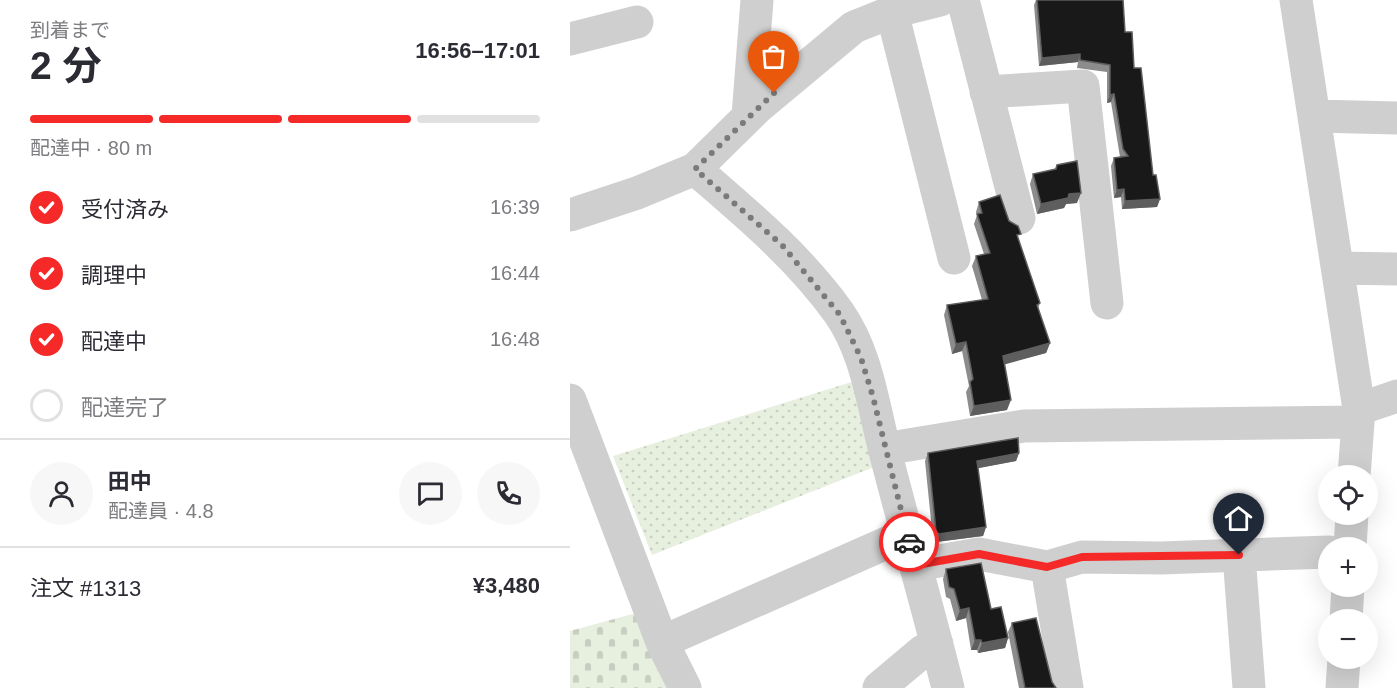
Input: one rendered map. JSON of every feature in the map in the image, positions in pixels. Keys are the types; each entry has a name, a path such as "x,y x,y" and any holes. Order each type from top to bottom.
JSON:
{"street":[{"path":"748,116 757,0"},
{"path":"570,215 637,193 695,169 748,116 854,27 892,12 940,0"},
{"path":"963,0 1019,218"},
{"path":"1296,0 1338,268 1358,416 1355,465"},
{"path":"892,12 954,258"},
{"path":"570,39 637,22"},
{"path":"987,92 1083,86 1107,303"},
{"path":"1315,116 1397,118"},
{"path":"695,169 782,245 840,315 861,358 948,688"},
{"path":"1338,268 1397,269"},
{"path":"884,449 1024,426 1358,416 1397,396"},
{"path":"570,399 662,642 685,688"},
{"path":"662,642 911,550 979,554 1047,567 1082,557 1318,552"},
{"path":"1239,555 1249,688"},
{"path":"1047,567 1067,688"},
{"path":"879,688 923,651 937,644"},
{"path":"1342,688 1343,669"}],"green space":[{"path":"858,380 879,465 652,555 613,456"},
{"path":"640,612 676,688 570,688 570,631"}],"building":[{"path":"1037,0 1123,0 1125,32 1132,32 1134,68 1141,68 1153,175 1156,175 1160,199 1125,201 1124,189 1117,190 1114,158 1128,156 1123,149 1114,94 1110,95 1110,65 1080,60 1080,54 1042,58"},
{"path":"1077,161 1081,193 1069,194 1068,198 1041,204 1033,174 1056,169 1057,165"},
{"path":"1000,195 1009,221 1018,226 1021,234 1017,235 1040,303 1037,305 1050,343 1003,356 1011,400 974,406 970,382 973,379 966,342 956,344 947,305 988,299 976,256 990,253 977,214 982,213 979,202"},
{"path":"1018,438 1019,453 977,461 986,527 939,534 936,531 928,453"},
{"path":"981,563 991,609 1001,607 1008,638 982,643 981,640 975,640 969,608 960,610 954,589 949,587 946,569"},
{"path":"1036,618 1052,682 1056,688 1025,688 1012,623"}],"way so far":[{"path":"774,93 695,169 782,245 840,315 861,358 873,397 884,449 909,542"}],"route":[{"path":"909,542 916,565 979,554 1047,567 1082,557 1161,558 1239,555"}]}
